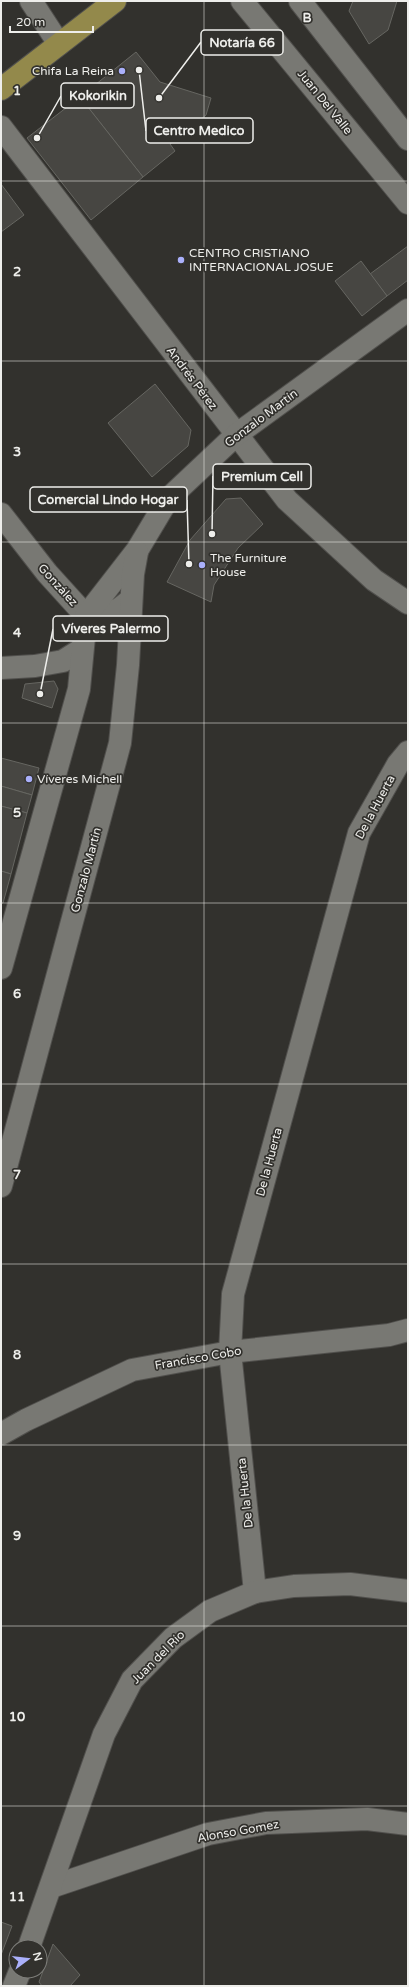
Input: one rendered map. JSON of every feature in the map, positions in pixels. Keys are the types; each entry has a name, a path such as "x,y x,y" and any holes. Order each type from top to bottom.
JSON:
{"main road":[{"path":"4,82 59,44 115,1"}],"street":[{"path":"31,1 59,44"},
{"name":"Juan Del Valle","path":"242,1 408,203"},
{"path":"300,1 408,139"},
{"name":"Andrés Pérez","path":"1,128 287,500 374,580 408,603"},
{"name":"Gonzalo Martín","path":"86,616 138,549 168,499 236,435 408,310"},
{"name":"González","path":"1,514 47,574 86,616 100,617 110,615 120,610 130,600"},
{"name":"Gonzalo Martín","path":"1,1186 120,743 128,665 130,600 138,549"},
{"path":"1,968 79,689 86,616"},
{"path":"1,668 35,666 63,661 82,649"},
{"name":"De la Huerta","path":"255,1592 230,1352 233,1294 359,833 398,764 408,752"},
{"name":"Francisco Cobo","path":"3,1432 132,1370 230,1352 389,1335 408,1330"},
{"name":"Juan del Río","path":"32,1939 104,1734 132,1680 173,1638 210,1612 255,1592 294,1586 350,1584 408,1591"},
{"name":"Alonso Gomez","path":"51,1887 208,1834 266,1823 367,1819 408,1824"}],"building":[{"path":"353,1 397,1 388,30 369,44 349,11"},
{"path":"136,52 160,82 211,98 206,115 170,144 175,151 143,177 80,97"},
{"path":"80,97 143,177 91,220 27,138"},
{"path":"1,184 24,215 1,232"},
{"path":"408,246 408,280 387,296 370,274"},
{"path":"361,261 387,296 362,316 335,281"},
{"path":"155,384 191,430 188,446 152,477 108,423"},
{"name":"The Furniture House","path":"241,498 263,524 238,548 214,585 211,602 167,582 190,540 226,499"},
{"path":"54,681 58,689 52,708 22,698 25,684"},
{"path":"1,758 39,768 32,795 1,786"},
{"path":"1,786 32,795 27,813 1,806"},
{"path":"1,806 27,813 11,874 1,871"},
{"path":"1,871 11,874 3,903 1,903"},
{"path":"1,1922 12,1926 1,1955"},
{"path":"53,1944 80,1975 70,1986 42,1986 39,1982 40,1979 48,1979 48,1958"}],"place":[{"name":"Centro Medico","path":"139,70"},
{"name":"Chifa La Reina","path":"122,71"},
{"name":"Notaría 66","path":"159,98"},
{"name":"Kokorikin","path":"37,138"},
{"name":"CENTRO CRISTIANO INTERNACIONAL JOSUE","path":"181,260"},
{"name":"Premium Cell","path":"212,534"},
{"name":"Comercial Lindo Hogar","path":"189,564"},
{"name":"The Furniture House","path":"202,565"},
{"name":"Víveres Palermo","path":"40,694"},
{"name":"Víveres Michell","path":"29,779"}]}
